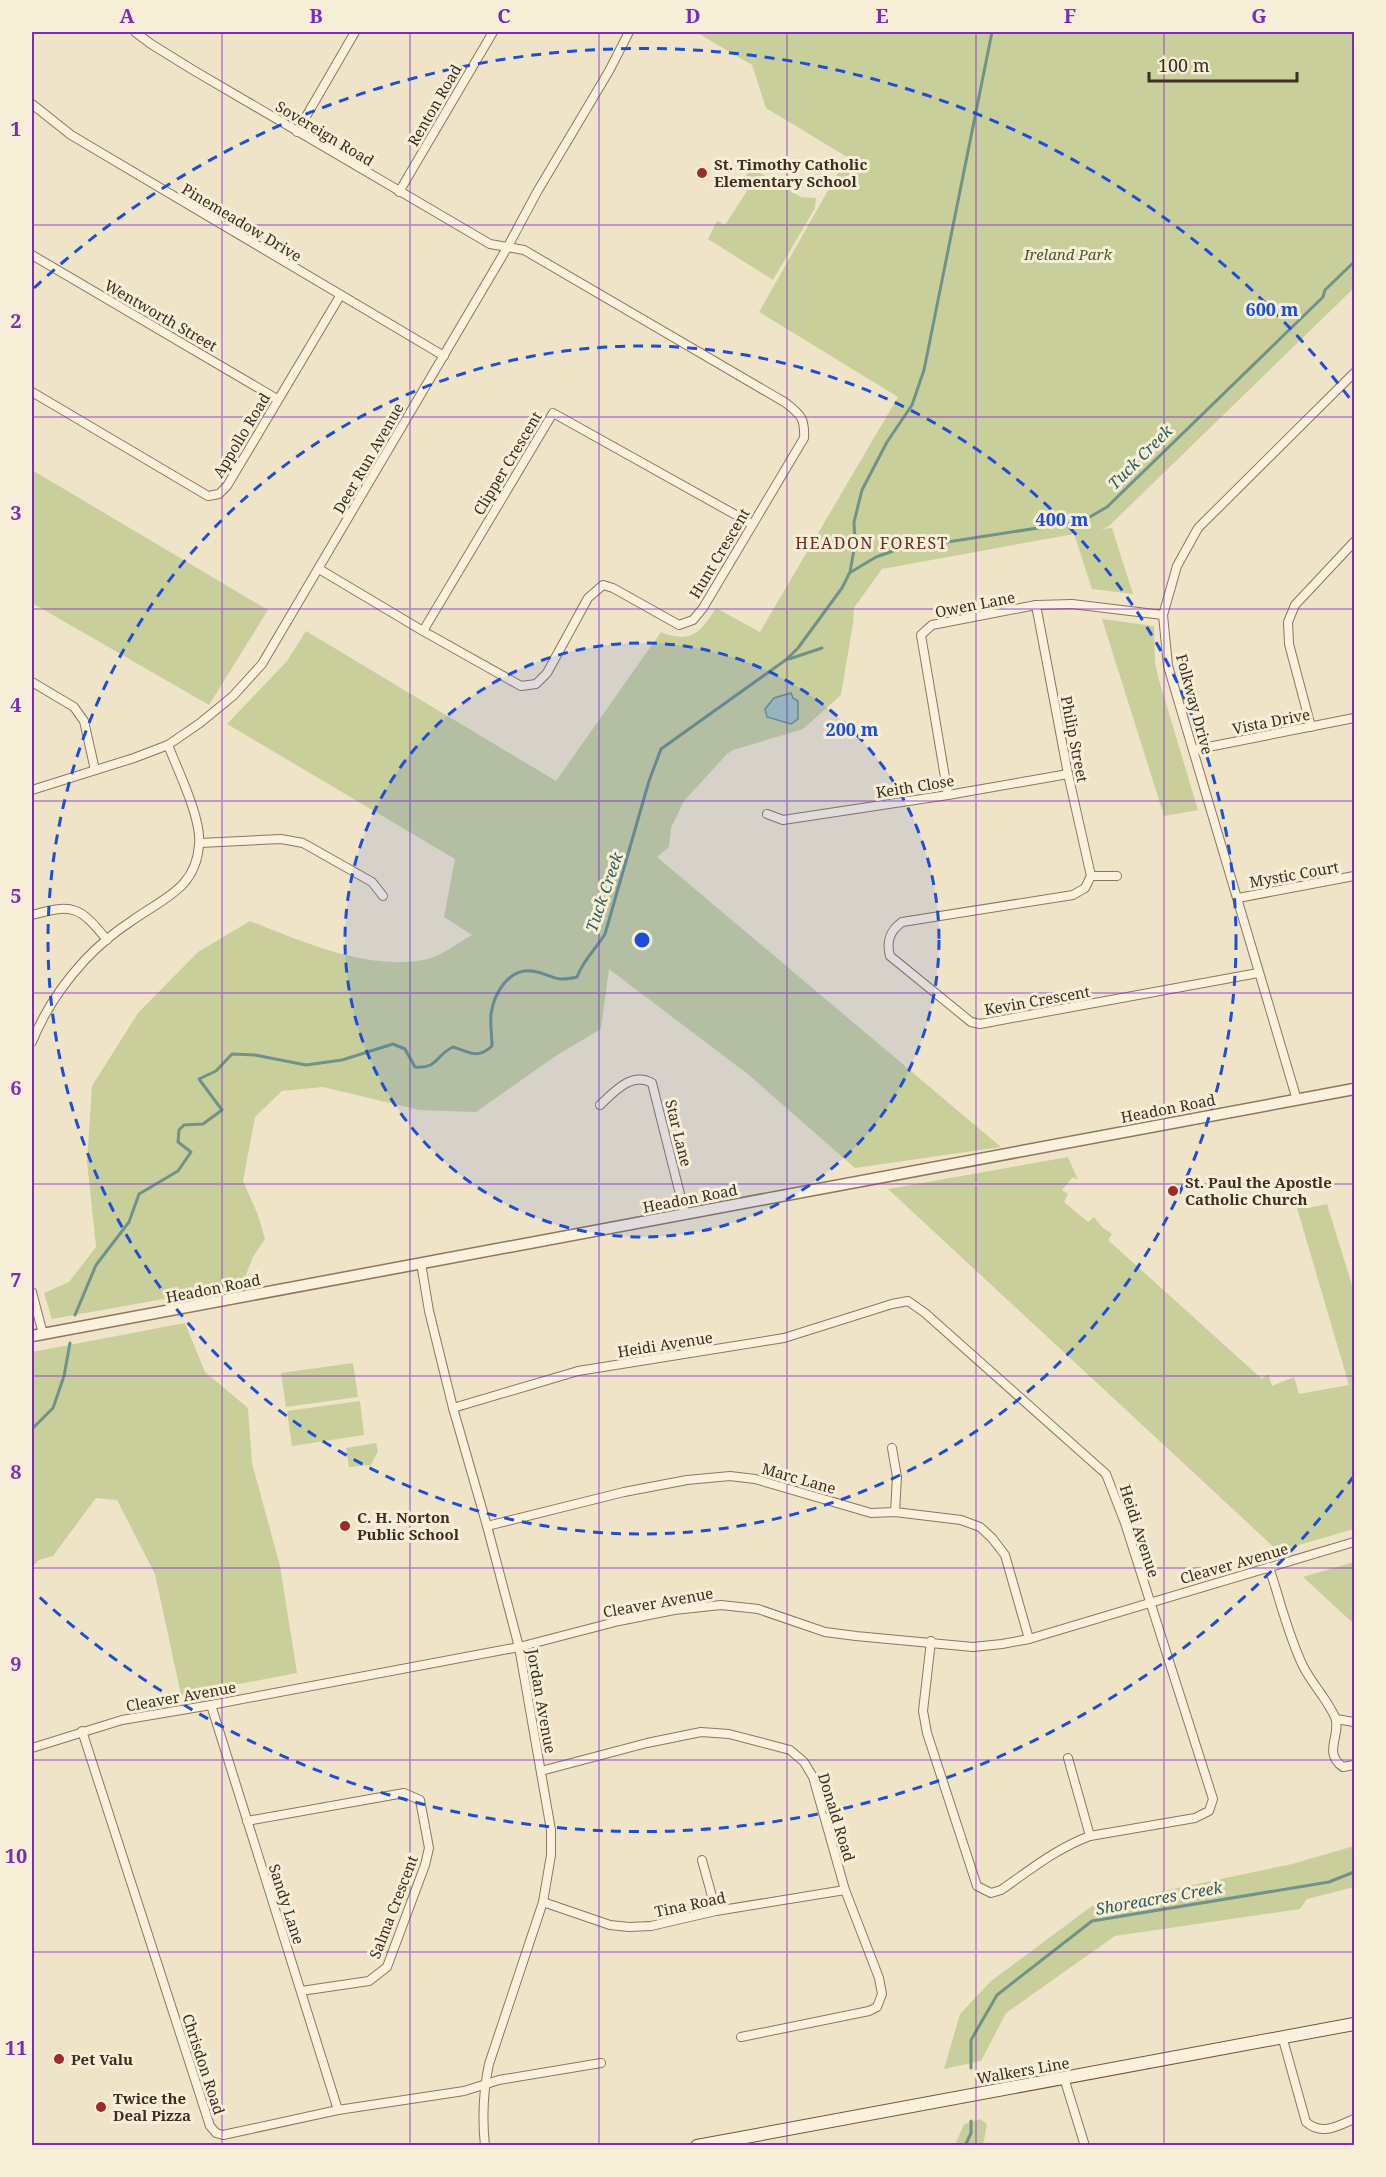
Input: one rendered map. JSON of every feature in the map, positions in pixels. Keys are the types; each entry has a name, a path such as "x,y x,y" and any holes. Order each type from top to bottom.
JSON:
{"main road":[{"name":"Walkers Line","path":"697,2145 1354,2024"}],"street":[{"name":"Sovereign Road","path":"135,32 151,44 399,192 490,244 507,248"},
{"path":"297,132 355,32"},
{"name":"Renton Road","path":"399,192 493,32"},
{"name":"Deer Run Avenue","path":"32,790 168,745 233,696 262,664 507,248 537,192 609,72 629,32"},
{"name":"Pinemeadow Drive","path":"32,105 70,135 444,356"},
{"name":"Hunt Crescent","path":"319,569 521,686 536,684 547,673 588,598 603,585 613,588 678,625 693,620 703,608 804,438 805,423 799,413 786,403 524,249 507,248"},
{"name":"Wentworth Street","path":"32,255 278,399"},
{"name":"Appollo Road","path":"32,392 208,496 219,494 227,486 340,296"},
{"name":"Folkway Drive","path":"1297,1100 1168,666 1163,615 1177,566 1198,528 1354,373"},
{"name":"Clipper Crescent","path":"423,631 553,413 752,524"},
{"path":"1311,727 1289,644 1288,622 1295,605 1354,542"},
{"name":"Owen Lane","path":"948,795 921,635 932,625 1036,605 1072,604 1163,615"},
{"name":"Philip Street","path":"1036,605 1068,774 1091,876"},
{"path":"32,682 74,707 84,721 95,770"},
{"name":"Vista Drive","path":"1193,750 1354,718"},
{"path":"32,1042 60,991 84,961 131,921 178,891 196,867 200,843 198,826 168,745"},
{"name":"Keith Close","path":"767,814 783,820 1068,774"},
{"path":"200,843 281,838 303,843 372,882 383,896"},
{"path":"1091,876 1117,876"},
{"name":"Kevin Crescent","path":"1091,876 1085,888 1073,895 903,922 892,929 887,945 890,956 970,1022 980,1024 1258,973"},
{"name":"Mystic Court","path":"1238,898 1354,876"},
{"path":"32,915 49,910 75,909 89,918 107,940"},
{"name":"Star Lane","path":"600,1105 618,1088 629,1082 642,1079 652,1083 685,1214"},
{"name":"Headon Road","path":"32,1336 1354,1089"},
{"name":"Jordan Avenue","path":"421,1263 429,1311 453,1408 519,1647 551,1830 551,1855 543,1902 489,2064 483,2104 485,2145"},
{"path":"32,1292 43,1334"},
{"name":"Heidi Avenue","path":"453,1408 578,1371 784,1338 908,1301 925,1313 1106,1473 1125,1524 1213,1799 1209,1811 1195,1818 1090,1836 1054,1853 1001,1890 991,1893 976,1886 927,1733 923,1712 931,1641"},
{"path":"892,1448 897,1477 895,1512"},
{"name":"Marc Lane","path":"487,1526 624,1492 687,1480 730,1476 755,1479 872,1513 895,1512 961,1520 980,1527 1005,1555 1029,1639"},
{"name":"Cleaver Avenue","path":"32,1748 122,1720 519,1647 619,1621 721,1605 758,1609 825,1632 973,1647 1002,1644 1029,1639 1354,1542"},
{"path":"1269,1567 1304,1668 1336,1719 1333,1755 1337,1763 1343,1767 1354,1765"},
{"name":"Sandy Lane","path":"211,1705 338,2110"},
{"path":"1336,1719 1354,1722"},
{"name":"Chrisdon Road","path":"82,1731 210,2126 216,2133 223,2135 338,2110 464,2091 499,2080 601,2063"},
{"name":"Donald Road","path":"541,1771 647,1743 701,1732 729,1734 790,1750 804,1762 813,1777 845,1890 879,1977 882,1994 877,2007 869,2012 741,2037"},
{"path":"1068,1758 1090,1836"},
{"name":"Salma Crescent","path":"247,1821 404,1793 420,1800 429,1848 425,1865 387,1967 369,1981 301,1992"},
{"path":"702,1860 716,1911"},
{"name":"Tina Road","path":"543,1902 610,1925 628,1928 651,1926 716,1911 845,1890"},
{"path":"1282,2036 1306,2122 1313,2128 1327,2130 1354,2119"},
{"path":"1064,2078 1085,2145"}],"green space":[{"name":"Ireland Park","path":"696,32 1354,32 1354,288 1108,527 1101,529 1112,528 1133,594 1092,589 1074,534 882,569 854,608 841,695 803,729 733,750 727,754 684,801 671,828 669,847 657,857 1001,1147 855,1168 749,1075 609,969 601,1029 557,1055 476,1112 419,1110 323,1087 282,1091 255,1117 243,1181 258,1215 265,1239 253,1257 242,1285 52,1319 44,1293 69,1282 96,1247 87,1161 92,1086 138,1013 198,952 250,921 314,946 383,962 428,959 472,935 444,917 455,859 227,724 287,661 306,631 556,781 661,632 680,637 694,634 705,624 716,608 760,632 898,397 759,312 847,157 766,108 752,65"},
{"path":"750,169 801,197 816,198 815,208 773,280 708,239 717,221 725,225 747,191 740,186"},
{"path":"32,470 268,610 209,705 32,603"},
{"path":"1102,619 1154,626 1155,663 1159,680 1198,810 1164,816"},
{"path":"1068,1157 1078,1180 1073,1177 1062,1190 1068,1194 1064,1202 1088,1222 1094,1217 1112,1234 1108,1240 1262,1379 1268,1374 1272,1386 1294,1377 1299,1394 1349,1385 1297,1208 1327,1204 1354,1292 1354,1529 1278,1551 888,1189"},
{"path":"185,1323 205,1372 248,1408 252,1463 280,1566 297,1673 181,1695 155,1574 117,1500 96,1498 53,1556 39,1560 32,1567 32,1352"},
{"path":"353,1363 358,1397 286,1407 281,1373"},
{"path":"360,1401 364,1435 292,1446 287,1411"},
{"path":"376,1443 378,1451 371,1465 349,1467 346,1448"},
{"path":"1354,1562 1354,1624 1303,1577"},
{"path":"1354,1846 1354,1887 1307,1899 1300,1909 1115,1936 1006,2013 981,2061 944,2069 960,2014 991,1981 1092,1906 1292,1864"},
{"path":"980,2119 987,2124 983,2145 955,2145 964,2124"}],"water":[{"path":"791,693 798,701 798,719 791,724 767,717 765,709 774,698"}],"waterway":[{"name":"Tuck Creek","path":"75,1315 96,1265 129,1222 139,1194 178,1171 191,1152 178,1142 179,1130 184,1125 203,1124 222,1110 199,1079 216,1071 232,1054 255,1055 306,1065 342,1060 393,1044 405,1049 415,1067 429,1066 453,1047 478,1054 492,1046 491,1018 495,998 504,984 516,974 532,971 557,979 577,977 605,934 649,781 661,749 787,659 798,648 842,588 850,572 855,544 854,522 862,490 887,442 912,405 924,370 992,32"},
{"name":"Tuck Creek","path":"851,572 876,557 896,550 1083,521 1107,507 1323,297 1325,290 1354,262"},
{"name":"Tuck Creek","path":"789,659 822,648"},
{"name":"Tuck Creek","path":"32,1429 53,1408 64,1376 70,1343"},
{"name":"Shoreacres Creek","path":"971,2068 971,2040 997,1995 1092,1921 1329,1882 1354,1872"},
{"name":"Shoreacres Creek","path":"965,2146 971,2133 971,2121"}],"place":[{"name":"St. Timothy Catholic Elementary School","path":"702,173"},
{"name":"St. Paul the Apostle Catholic Church","path":"1173,1191"},
{"name":"C. H. Norton Public School","path":"345,1526"},
{"name":"Pet Valu","path":"59,2059"},
{"name":"Twice the Deal Pizza","path":"101,2107"}],"district":[{"name":"HEADON FOREST","path":"872,543"}]}
